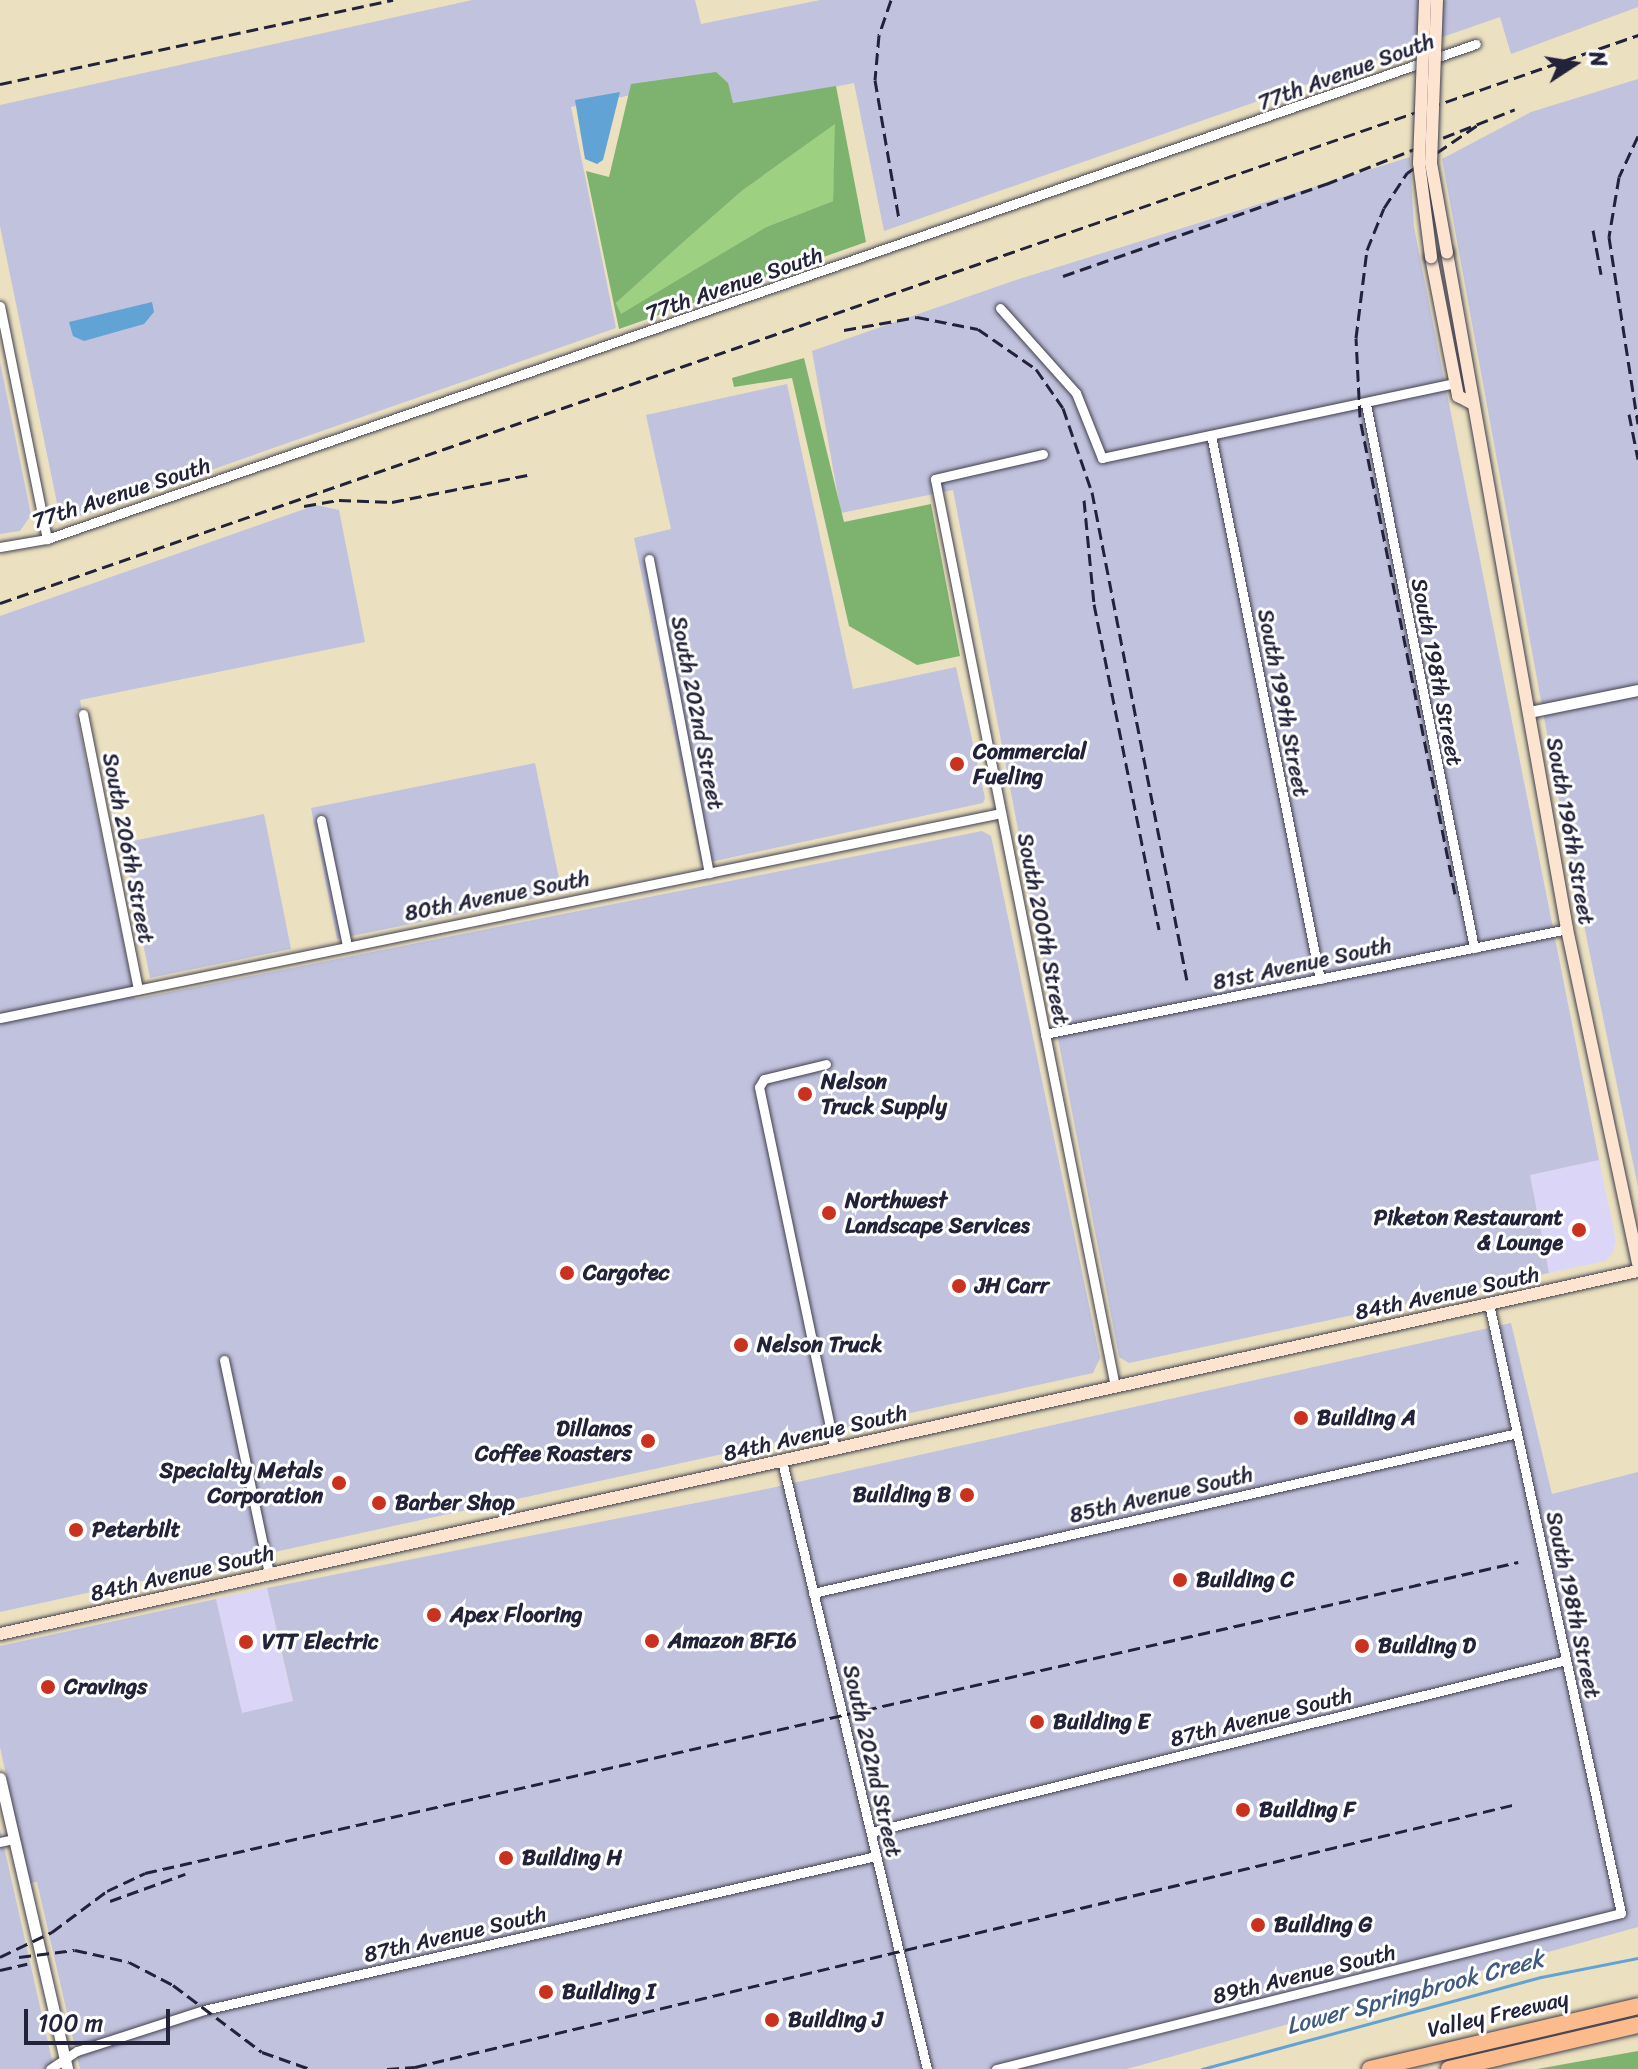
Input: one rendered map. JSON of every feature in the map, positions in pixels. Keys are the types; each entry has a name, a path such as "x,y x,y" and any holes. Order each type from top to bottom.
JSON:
{"highway":[{"name":"Valley Freeway","path":"1370,2069 1638,2006"},
{"path":"1449,2069 1638,2025"},
{"path":"1476,2069 1638,2033"}],"main road":[{"name":"South 196th Street","path":"1425,0 1419,163 1431,257 1455,383 1458,396 1471,403"},
{"name":"South 196th Street","path":"1437,0 1431,163 1473,385 1471,403 1567,929 1638,1264"},
{"name":"84th Avenue South","path":"0,1634 1638,1271"}],"street":[{"name":"77th Avenue South","path":"0,547 47,539 1476,44"},
{"path":"0,306 47,539"},
{"path":"1000,308 1076,393 1102,458 1455,383"},
{"name":"South 198th Street","path":"1366,404 1474,948"},
{"name":"South 199th Street","path":"1211,435 1320,979"},
{"name":"South 200th Street","path":"1043,454 935,479 1115,1386"},
{"name":"South 202nd Street","path":"649,559 709,873"},
{"path":"1529,712 1638,690"},
{"name":"South 206th Street","path":"83,714 138,990"},
{"name":"80th Avenue South","path":"0,1018 1001,813"},
{"path":"321,820 347,946"},
{"name":"81st Avenue South","path":"1045,1034 1567,929"},
{"path":"826,1064 764,1079 759,1087 835,1450"},
{"name":"South 198th Street","path":"1489,1304 1621,1913"},
{"path":"224,1360 269,1574"},
{"name":"85th Avenue South","path":"813,1593 1517,1433"},
{"name":"South 202nd Street","path":"782,1461 927,2069"},
{"name":"87th Avenue South","path":"871,1832 1566,1660"},
{"path":"0,1778 66,2064"},
{"path":"0,1842 14,1839"},
{"name":"87th Avenue South","path":"50,2069 204,2010 876,1856"},
{"name":"89th Avenue South","path":"996,2069 1621,1913"}],"shaded area":[{"path":"472,0 695,0 701,24 820,0 1638,0 1638,7 1511,54 1500,17 884,231 854,83 714,111 707,80 571,107 616,328 71,519 57,503 0,226 0,105"},
{"path":"1638,79 1638,1187 1567,843 1442,159 1531,112"},
{"path":"1410,157 1414,227 1599,1160 1530,1175 1549,1273 1129,1363 1119,1357 953,490 841,513 812,351 1013,281"},
{"path":"0,362 31,515 20,531 0,534"},
{"path":"787,384 853,689 956,667 985,798 983,803 701,864 634,538 671,529 646,415"},
{"path":"316,505 339,510 365,642 80,700 82,710 76,711 135,999 982,831 991,836 1100,1358 1093,1373 0,1612 0,616"},
{"path":"535,763 562,893 337,939 311,808"},
{"path":"264,814 291,949 150,978 123,843"},
{"path":"1599,1160 1616,1241 1613,1252 1605,1261 1549,1273 1530,1175"},
{"path":"1511,1323 1552,1494 1638,1472 1638,1927 1127,2069 80,2069 37,1882 29,1883 0,1747 0,1646 216,1599 242,1713 293,1701 267,1588 771,1488"},
{"path":"267,1588 293,1702 242,1714 216,1599"},
{"path":"0,1829 54,2069 0,2069"}],"green space":[{"path":"716,72 728,83 733,103 836,86 866,242 619,329 586,171 609,177 631,84","holes":["835,124 833,201 766,227 621,314 616,303 680,245 743,190"]},
{"path":"836,123 833,201 766,227 621,315 616,303 680,245 743,190"},
{"path":"804,358 844,522 931,504 960,656 917,665 849,626 792,378 734,387 732,378"},
{"path":"1638,2051 1638,2069 1537,2069"}],"water":[{"path":"620,92 603,160 597,164 585,159 575,100"},
{"path":"152,302 154,312 144,324 84,341 73,336 69,322"}],"waterway":[{"name":"Lower Springbrook Creek","path":"1202,2069 1541,1977 1638,1958"}],"railway":[{"path":"0,84 393,0"},
{"path":"891,0 879,35 875,80 899,219"},
{"path":"0,603 1638,35"},
{"path":"1063,276 1326,184 1515,109"},
{"path":"1455,894 1360,417 1356,338 1367,250 1384,208 1407,173 1479,124"},
{"path":"1638,136 1619,177 1609,237 1638,424"},
{"path":"1593,230 1601,274"},
{"path":"844,330 917,317 978,329 1036,369 1063,408 1092,492 1187,980"},
{"path":"1629,414 1638,459"},
{"path":"304,506 339,500 392,502 527,475"},
{"path":"1084,500 1094,604 1159,930"},
{"path":"0,1957 52,1932 107,1891 145,1873 1518,1562"},
{"path":"387,2069 415,2067 1516,1804"},
{"path":"110,1901 185,1874"},
{"path":"19,1957 75,1950 129,1962 173,1985 262,2052 310,2069"},
{"path":"0,1970 27,1964"}],"place":[{"name":"Commercial Fueling","path":"957,764"},
{"name":"Nelson Truck Supply","path":"805,1094"},
{"name":"Northwest Landscape Services","path":"829,1213"},
{"name":"Piketon Restaurant & Lounge","path":"1579,1230"},
{"name":"Cargotec","path":"567,1273"},
{"name":"JH Carr","path":"959,1286"},
{"name":"Nelson Truck","path":"741,1345"},
{"name":"Building A","path":"1301,1418"},
{"name":"Dillanos Coffee Roasters","path":"648,1441"},
{"name":"Specialty Metals Corporation","path":"339,1483"},
{"name":"Building B","path":"967,1495"},
{"name":"Barber Shop","path":"379,1503"},
{"name":"Peterbilt","path":"76,1530"},
{"name":"Building C","path":"1180,1580"},
{"name":"Apex Flooring","path":"434,1615"},
{"name":"Amazon BFI6","path":"652,1641"},
{"name":"VTT Electric","path":"246,1642"},
{"name":"Building D","path":"1362,1646"},
{"name":"Cravings","path":"48,1687"},
{"name":"Building E","path":"1037,1722"},
{"name":"Building F","path":"1243,1810"},
{"name":"Building H","path":"506,1858"},
{"name":"Building G","path":"1258,1925"},
{"name":"Building I","path":"546,1992"},
{"name":"Building J","path":"772,2020"}]}
